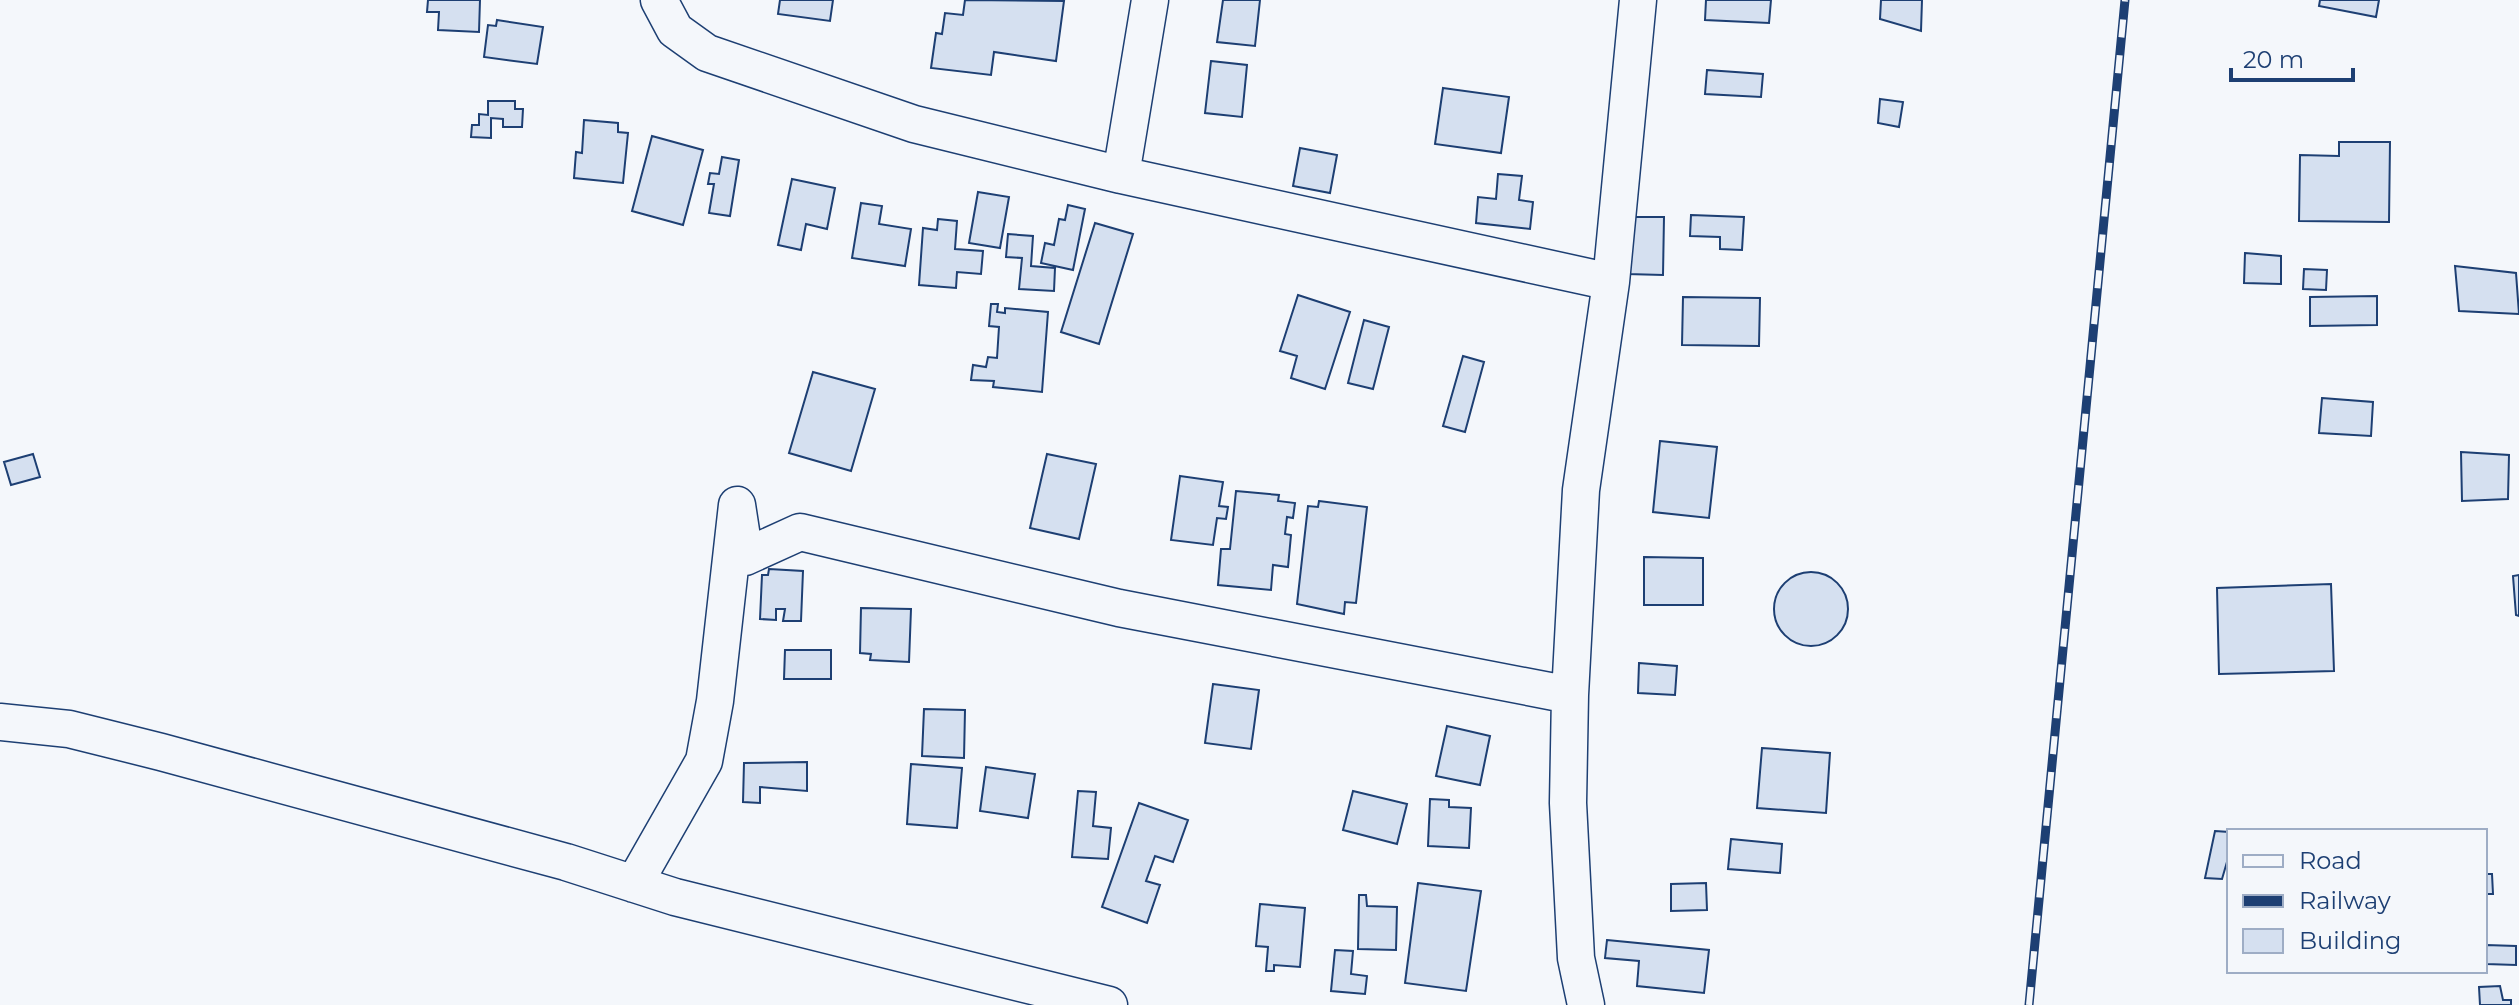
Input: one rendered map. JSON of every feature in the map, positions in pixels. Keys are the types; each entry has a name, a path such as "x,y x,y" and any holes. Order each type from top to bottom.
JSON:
{"street":[{"path":"659,0 675,30 707,53 914,124 1121,175 1611,282"},
{"path":"1121,175 1150,0"},
{"path":"1586,1005 1576,958 1568,803 1570,695 1581,490 1611,282 1638,0"},
{"path":"634,884 704,761 715,701 737,505 745,557 800,532 1119,608 1570,695"},
{"path":"0,722 69,729 115,740 675,897 1109,1005"}],"building":[{"path":"428,0 480,0 479,32 438,30 439,12 427,12"},
{"path":"780,0 833,0 830,21 778,14"},
{"path":"965,0 1064,1 1056,61 994,52 991,75 931,68 936,33 942,34 945,13 963,15"},
{"path":"1223,0 1260,0 1255,46 1217,42"},
{"path":"1706,0 1771,0 1769,23 1705,20"},
{"path":"1881,0 1922,0 1921,31 1880,19"},
{"path":"2320,0 2379,0 2376,17 2319,6"},
{"path":"497,20 543,27 537,64 484,57 488,25 496,26"},
{"path":"1211,61 1247,65 1242,117 1205,113"},
{"path":"1707,70 1763,74 1761,97 1705,94"},
{"path":"1443,88 1509,97 1501,153 1435,144"},
{"path":"1880,99 1903,102 1899,127 1878,123"},
{"path":"488,101 515,101 515,109 523,109 522,127 503,127 503,119 491,118 491,138 471,137 472,125 479,125 479,114 488,115"},
{"path":"584,120 618,123 618,132 628,133 623,183 574,178 576,152 582,153"},
{"path":"652,136 703,150 683,225 632,211"},
{"path":"2339,142 2390,142 2389,222 2299,221 2300,155 2339,156"},
{"path":"1300,148 1337,155 1330,193 1293,186"},
{"path":"722,157 739,160 730,216 709,213 714,184 708,184 710,173 719,174"},
{"path":"1498,174 1522,176 1519,200 1533,202 1530,229 1476,223 1478,197 1496,199"},
{"path":"792,179 835,188 827,229 806,224 801,250 778,245"},
{"path":"978,192 1009,197 1000,248 969,243"},
{"path":"861,203 882,206 879,224 911,229 905,266 852,258"},
{"path":"1068,205 1085,209 1073,270 1041,263 1045,243 1054,245 1059,219 1065,220"},
{"path":"1691,215 1744,217 1742,250 1720,249 1720,237 1690,236"},
{"path":"1628,217 1664,217 1663,275 1627,274"},
{"path":"938,219 957,221 955,249 983,251 981,274 957,272 956,288 919,285 923,228 937,230"},
{"path":"1095,223 1133,234 1099,344 1061,332"},
{"path":"1008,234 1033,236 1031,266 1055,268 1054,291 1019,289 1022,258 1006,257"},
{"path":"2245,253 2281,256 2281,284 2244,283"},
{"path":"2455,266 2516,273 2519,314 2459,311"},
{"path":"2304,269 2327,270 2326,290 2303,289"},
{"path":"1298,295 1350,312 1325,389 1291,378 1297,356 1280,351"},
{"path":"2377,296 2377,325 2310,326 2310,297"},
{"path":"1683,297 1760,298 1759,346 1682,345"},
{"path":"991,304 998,304 997,312 1005,313 1005,308 1048,312 1042,392 993,387 994,381 971,380 973,365 986,367 988,357 997,358 999,327 989,326"},
{"path":"1364,320 1389,327 1373,389 1348,383"},
{"path":"1463,356 1484,362 1465,432 1443,426"},
{"path":"813,372 875,389 851,471 789,453"},
{"path":"2322,398 2373,402 2371,436 2319,433"},
{"path":"1660,441 1717,447 1709,518 1653,512"},
{"path":"2461,452 2509,455 2508,499 2462,501"},
{"path":"33,454 40,477 11,485 4,462"},
{"path":"1047,454 1096,464 1079,539 1030,528"},
{"path":"1180,476 1223,482 1219,506 1228,507 1226,519 1217,518 1213,545 1171,540"},
{"path":"1236,491 1279,495 1278,501 1295,503 1293,518 1287,517 1285,534 1291,535 1288,567 1273,565 1271,590 1218,585 1221,549 1230,549"},
{"path":"1319,501 1367,507 1356,603 1345,602 1344,614 1297,604 1308,506 1318,507"},
{"path":"1644,557 1703,558 1703,605 1644,605"},
{"path":"769,569 803,571 801,621 783,621 785,609 776,609 776,620 760,619 762,575 768,575"},
{"path":"1804,572 1818,572 1832,578 1842,588 1848,609 1842,630 1832,640 1818,646 1804,646 1790,640 1780,630 1774,616 1774,602 1780,588 1790,578"},
{"path":"2519,575 2519,616 2516,615 2513,576"},
{"path":"2331,584 2334,671 2219,674 2217,588"},
{"path":"861,608 911,609 909,662 870,660 871,654 860,653"},
{"path":"785,650 831,650 831,679 784,679"},
{"path":"1639,663 1677,666 1675,695 1638,693"},
{"path":"1213,684 1259,690 1251,749 1205,743"},
{"path":"924,709 965,710 964,758 922,756"},
{"path":"1447,726 1490,736 1480,785 1436,776"},
{"path":"1762,748 1830,753 1826,813 1757,808"},
{"path":"807,762 807,791 760,787 760,803 743,802 744,763"},
{"path":"911,764 962,768 957,828 907,824"},
{"path":"986,767 1035,774 1028,818 980,811"},
{"path":"1078,791 1096,792 1093,826 1111,828 1108,859 1072,857"},
{"path":"1353,791 1407,804 1397,844 1343,830"},
{"path":"1430,799 1449,800 1449,807 1471,808 1469,848 1428,846"},
{"path":"1139,803 1188,820 1173,862 1155,856 1146,881 1160,885 1147,923 1102,907"},
{"path":"2215,831 2227,832 2227,862 2222,879 2205,878"},
{"path":"1731,839 1782,844 1780,873 1728,869"},
{"path":"2487,874 2492,874 2493,894 2487,894"},
{"path":"1418,883 1481,891 1466,991 1405,983"},
{"path":"1706,883 1707,910 1671,911 1671,884"},
{"path":"1359,895 1366,895 1367,906 1397,907 1396,950 1358,949"},
{"path":"1260,904 1305,908 1300,967 1274,965 1274,971 1266,971 1268,947 1256,946"},
{"path":"1607,940 1709,950 1704,993 1637,986 1639,961 1605,958"},
{"path":"2487,945 2516,946 2516,965 2487,964"},
{"path":"1335,950 1353,951 1351,974 1367,976 1365,994 1331,991"},
{"path":"2500,986 2503,1000 2511,1000 2511,1005 2480,1005 2479,987"}],"railway":[{"path":"2029,1005 2125,0"}]}
